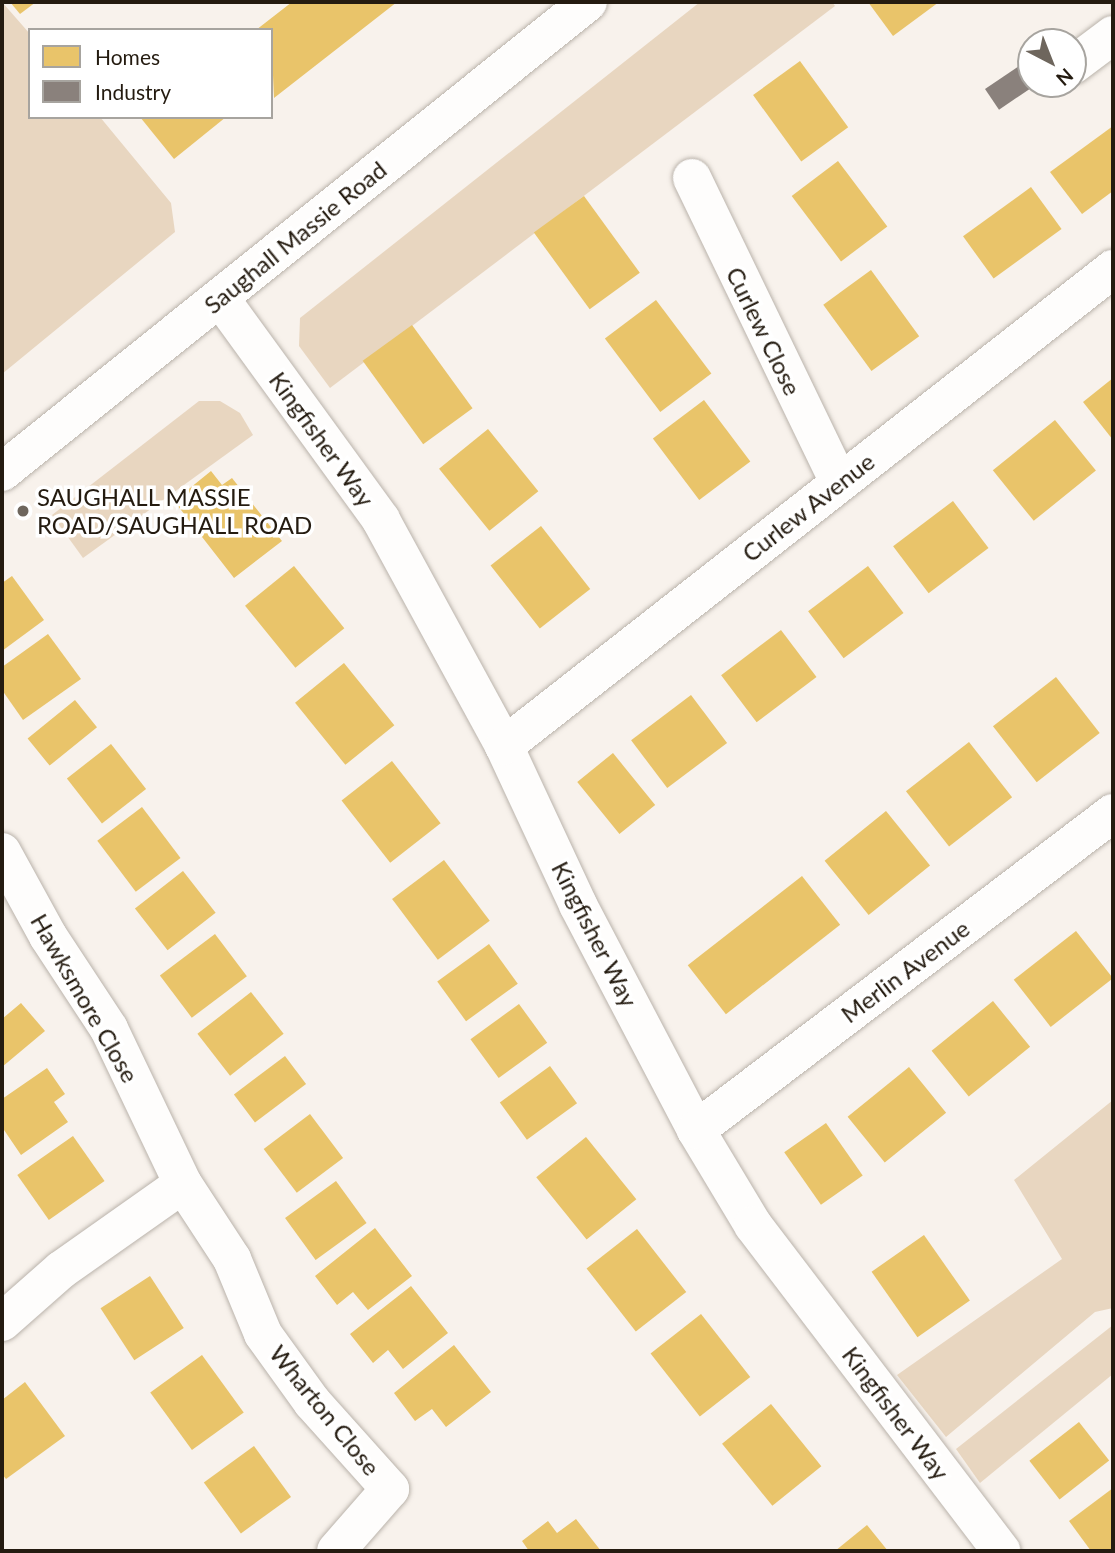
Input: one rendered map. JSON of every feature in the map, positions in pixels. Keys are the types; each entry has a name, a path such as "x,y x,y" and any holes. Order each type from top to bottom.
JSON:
{"street":[{"name":"Saughall Massie Road","path":"2,472 589,2"},
{"path":"1087,54 1113,35"},
{"name":"Curlew Close","path":"692,178 839,482"},
{"name":"Curlew Avenue","path":"504,746 1113,269"},
{"name":"Kingfisher Way","path":"220,298 381,520 504,746 578,905 696,1130 752,1224 1001,1551"},
{"name":"Merlin Avenue","path":"696,1130 1113,813"},
{"name":"Hawksmore Close","path":"2,852 48,936 108,1029 183,1184"},
{"path":"2,1322 61,1270 183,1184"},
{"name":"Wharton Close","path":"183,1184 232,1259 263,1334 312,1402 390,1489 336,1551"}],"shaded area":[{"path":"2,2 28,32 28,119 102,119 171,203 175,232 2,374"},
{"path":"700,2 832,2 835,6 330,388 299,346 300,318"},
{"path":"199,401 220,401 240,413 253,435 83,558 52,515"},
{"path":"1113,1100 1113,1308 1095,1312 946,1437 897,1375 1062,1259 1014,1180"},
{"path":"1113,1325 1113,1374 980,1483 956,1449"}],"building: Homes":[{"path":"10,2 36,2 20,14"},
{"path":"292,2 397,2 274,98 273,28 259,28"},
{"path":"868,2 939,2 893,36"},
{"path":"800,61 848,127 801,161 753,95"},
{"path":"142,119 224,119 174,159"},
{"path":"1113,126 1113,191 1082,214 1050,172"},
{"path":"838,161 887,226 841,261 792,196"},
{"path":"1031,187 1062,229 994,278 963,236"},
{"path":"584,196 640,273 590,309 534,232"},
{"path":"871,270 919,336 871,371 823,305"},
{"path":"656,300 711,373 660,412 605,339"},
{"path":"412,325 473,408 423,444 363,361"},
{"path":"1113,378 1113,440 1083,402"},
{"path":"704,400 750,461 699,500 653,439"},
{"path":"1055,420 1096,471 1034,521 993,470"},
{"path":"488,429 538,491 489,531 439,469"},
{"path":"211,471 222,485 232,478 282,541 234,578 174,501"},
{"path":"953,501 989,548 929,593 893,546"},
{"path":"541,526 590,589 540,628 491,565"},
{"path":"294,566 344,628 295,668 245,606"},
{"path":"868,566 904,613 844,658 808,611"},
{"path":"12,576 44,620 2,651 2,583"},
{"path":"781,630 817,677 757,722 721,675"},
{"path":"48,634 81,679 23,720 2,690 2,667"},
{"path":"344,663 394,725 345,765 295,703"},
{"path":"1056,677 1100,733 1037,782 993,726"},
{"path":"691,695 727,743 667,788 631,740"},
{"path":"75,700 97,727 50,766 28,738"},
{"path":"969,742 1012,797 949,846 906,791"},
{"path":"111,744 146,789 102,823 67,778"},
{"path":"613,753 655,805 619,834 577,782"},
{"path":"392,761 441,823 390,863 342,800"},
{"path":"142,807 181,858 136,892 97,841"},
{"path":"886,811 930,865 869,915 825,861"},
{"path":"444,860 490,921 438,960 392,899"},
{"path":"183,871 216,913 168,950 135,909"},
{"path":"802,876 840,925 726,1014 688,965"},
{"path":"1076,931 1113,978 1051,1027 1014,980"},
{"path":"215,934 247,976 192,1018 160,976"},
{"path":"489,944 518,984 466,1021 437,982"},
{"path":"251,992 284,1034 230,1076 197,1034"},
{"path":"993,1001 1030,1047 969,1097 932,1051"},
{"path":"21,1003 45,1031 2,1067 2,1019"},
{"path":"519,1004 547,1043 499,1078 470,1039"},
{"path":"285,1056 306,1084 255,1122 234,1095"},
{"path":"550,1066 577,1103 527,1140 500,1102"},
{"path":"909,1067 946,1113 885,1163 848,1117"},
{"path":"47,1068 65,1094 54,1102 68,1122 21,1155 2,1127 2,1099"},
{"path":"310,1114 343,1158 297,1193 264,1149"},
{"path":"826,1123 863,1175 821,1205 784,1152"},
{"path":"73,1136 105,1181 49,1220 17,1175"},
{"path":"586,1137 636,1199 587,1239 536,1177"},
{"path":"336,1181 367,1223 316,1260 285,1218"},
{"path":"375,1228 412,1276 368,1310 353,1292 337,1305 315,1276"},
{"path":"637,1229 686,1292 636,1331 587,1268"},
{"path":"924,1235 970,1301 917,1337 872,1272"},
{"path":"150,1276 184,1328 134,1360 101,1308"},
{"path":"411,1286 448,1333 403,1369 388,1350 373,1363 350,1334"},
{"path":"701,1314 750,1377 700,1416 651,1353"},
{"path":"454,1345 491,1392 446,1427 432,1409 415,1421 394,1393"},
{"path":"202,1355 244,1412 192,1450 150,1393"},
{"path":"25,1382 65,1436 6,1479 2,1474 2,1400"},
{"path":"771,1404 821,1466 772,1506 722,1444"},
{"path":"1079,1422 1109,1461 1060,1499 1029,1461"},
{"path":"254,1446 291,1497 241,1533 204,1482"},
{"path":"1113,1488 1113,1551 1091,1551 1069,1521"},
{"path":"576,1519 601,1551 529,1551 522,1541 548,1521 557,1533"},
{"path":"867,1525 888,1551 835,1551"}],"building: Industry":[{"path":"1017,67 1017,98 999,110 985,89"}],"place":[{"name":"SAUGHALL MASSIE ROAD/SAUGHALL ROAD","path":"23,511"}]}
